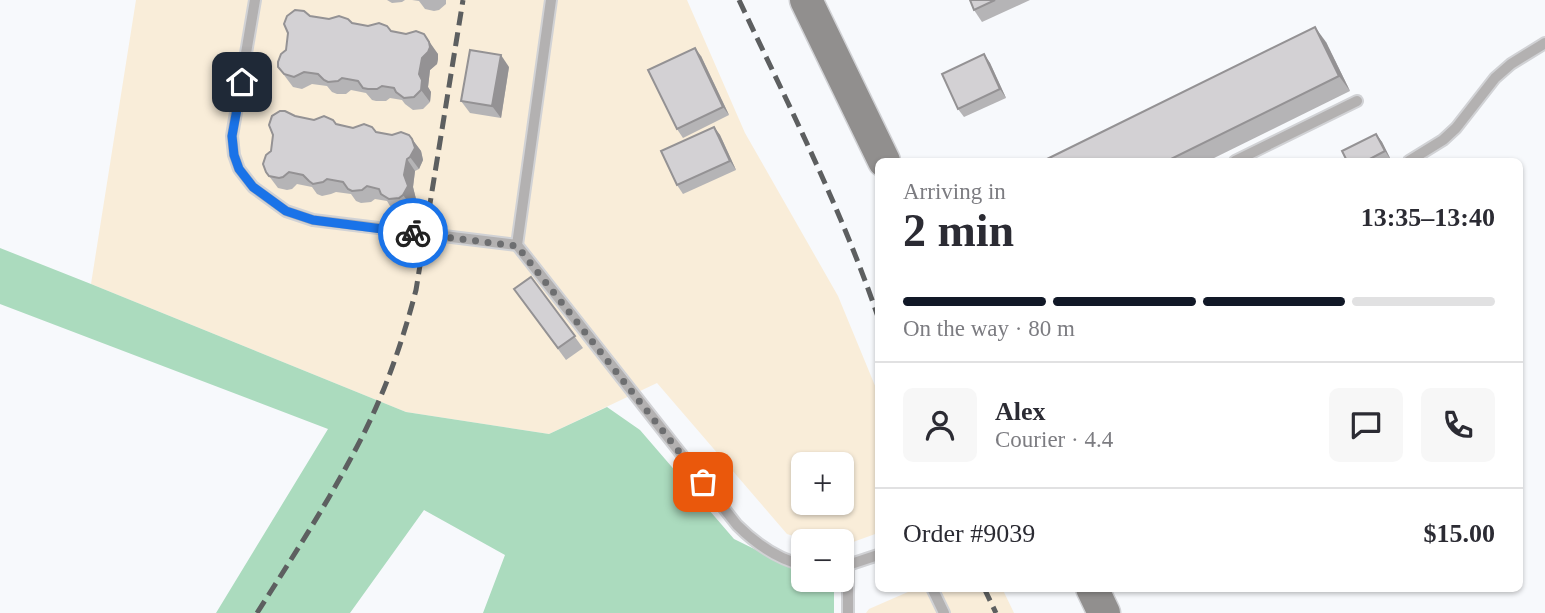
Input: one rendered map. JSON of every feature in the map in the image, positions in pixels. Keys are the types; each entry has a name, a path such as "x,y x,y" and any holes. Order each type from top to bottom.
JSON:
{"main road":[{"path":"806,0 883,158"},
{"path":"1094,592 1104,613"}],"lane":[{"path":"255,0 232,136 239,169 253,187 286,211 313,220 517,246 737,525 766,549 791,560"},
{"path":"517,246 551,0"},
{"path":"1414,158 1443,141 1495,78 1511,64 1545,43"},
{"path":"1242,158 1357,101"},
{"path":"854,563 875,556"},
{"path":"847,592 848,613"},
{"path":"934,592 944,613"}],"shaded area":[{"path":"136,0 687,0 745,133 838,296 875,386 875,534 854,542 854,529 791,529 791,535 787,534 657,383 549,434 406,412 91,284"},
{"path":"908,592 1004,592 1014,613 866,613 869,609"}],"green space":[{"path":"0,248 406,412 549,434 607,407 640,430 734,539 791,567 791,592 834,592 834,613 483,613 505,555 424,510 350,613 216,613 328,429 0,304"}],"building":[{"path":"970,0 995,0 974,10"},
{"path":"295,10 329,19 339,16 352,23 368,26 379,23 391,31 406,34 416,31 424,34 430,47 422,58 419,74 422,80 421,90 414,97 404,98 394,88 382,86 368,89 363,88 358,81 342,78 328,82 318,74 304,72 294,77 284,74 278,67 278,62 286,50 288,33 284,24 287,16"},
{"path":"1315,27 1339,76 1173,158 1049,158"},
{"path":"695,48 723,107 677,129 648,70"},
{"path":"470,50 501,55 492,106 461,101"},
{"path":"984,54 1000,89 958,109 942,74"},
{"path":"280,111 314,120 324,116 336,124 353,128 364,124 376,132 392,135 401,132 409,135 415,148 407,159 404,175 408,186 403,195 389,199 381,194 379,189 367,186 362,190 352,191 343,182 327,179 313,184 303,175 289,172 279,178 269,176 263,164 266,155 271,151 273,135 269,125 272,116"},
{"path":"714,127 730,161 677,185 661,151"},
{"path":"1376,134 1385,151 1372,158 1346,158 1342,151"},
{"path":"531,277 575,336 558,348 514,289"}],"railway":[{"path":"257,613 350,460 379,401 400,346 416,290 463,0"},
{"path":"739,0 831,196 875,309"},
{"path":"986,592 996,613"}],"way so far":[{"path":"413,233 517,246 703,482"}],"route":[{"path":"242,82 232,136 234,155 239,169 265,198 286,211 313,220 413,233"}]}
